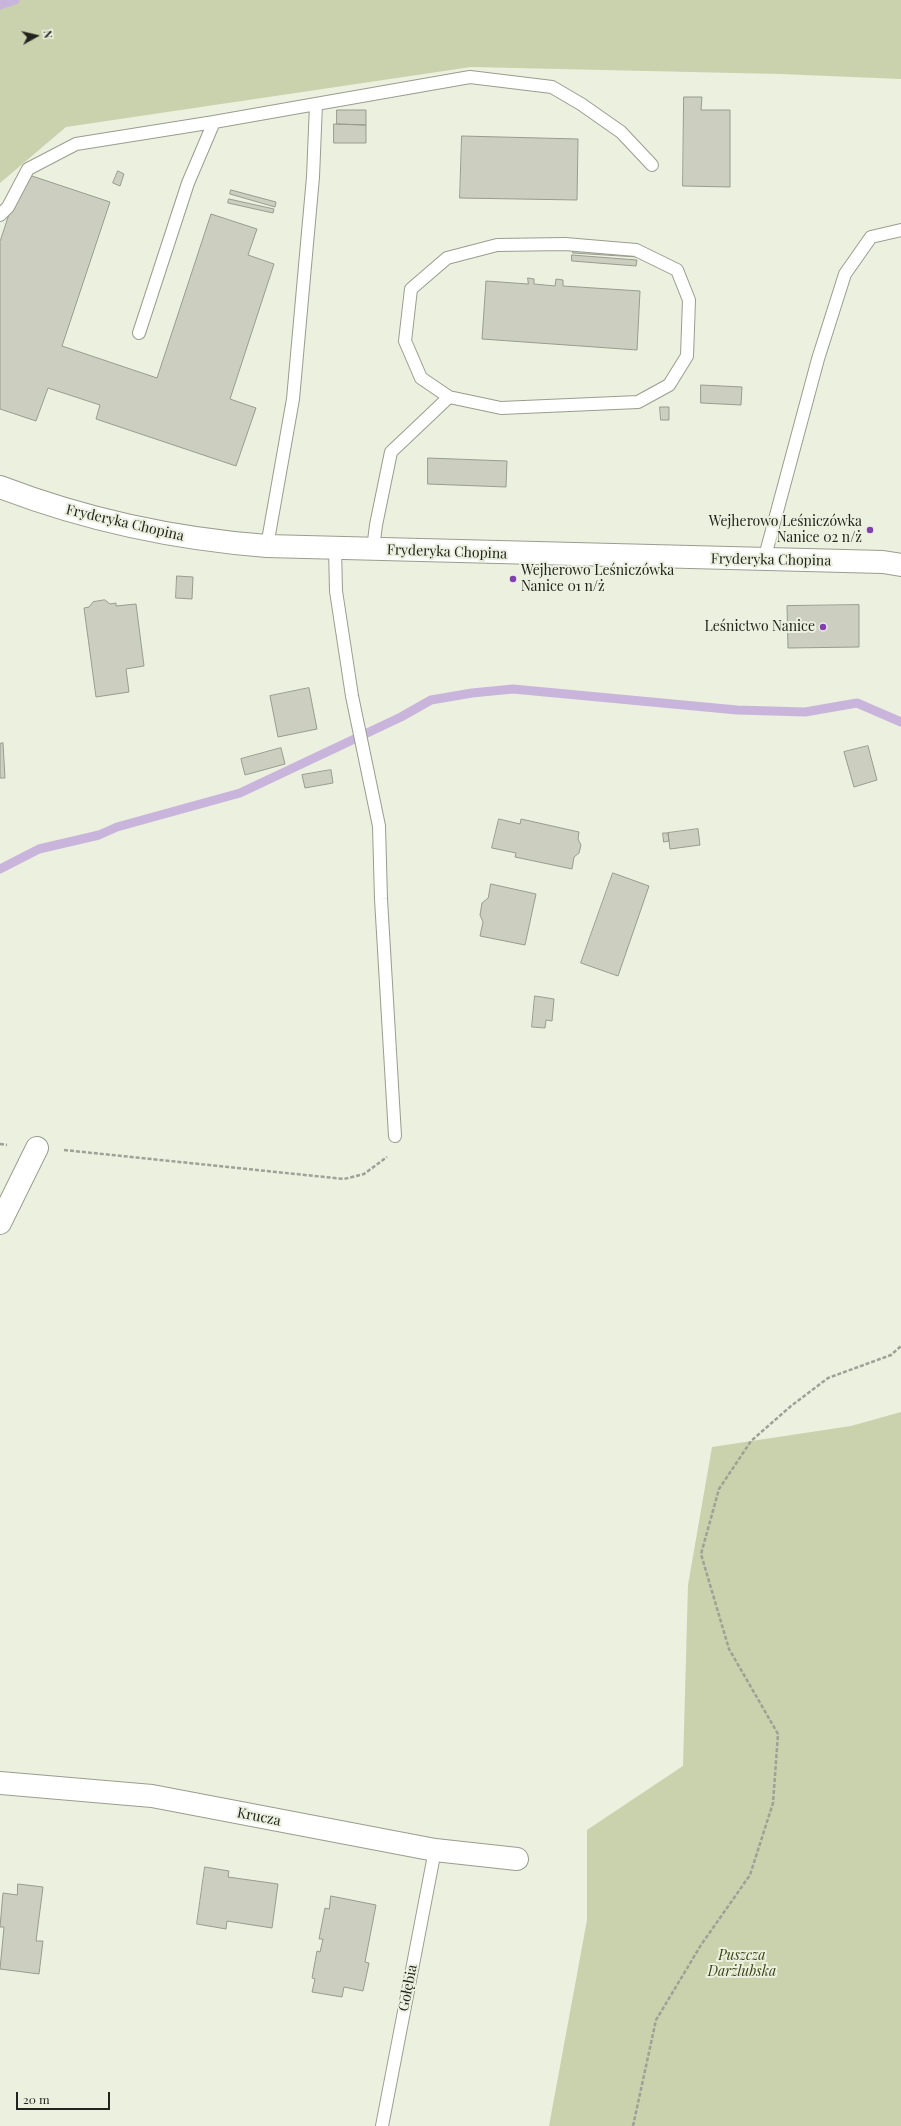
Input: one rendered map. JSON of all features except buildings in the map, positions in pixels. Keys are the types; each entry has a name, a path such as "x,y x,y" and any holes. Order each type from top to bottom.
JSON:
{"street":[{"name":"Fryderyka Chopina","path":"0,487 43,504 142,530 213,542 267,546 883,562 901,565"},
{"path":"0,1223 37,1148"},
{"name":"Krucza","path":"0,1783 152,1796 435,1850 517,1859"}],"lane":[{"path":"0,215 8,207 28,169 76,144 214,122 470,77 552,87 581,104 621,132 652,165"},
{"path":"267,546 293,399 313,176 316,104"},
{"path":"139,333 188,183 214,122"},
{"path":"764,560 818,359 845,274 871,237 901,230"},
{"path":"566,244 636,250 677,270 689,300 687,356 669,385 638,402 501,408 449,397 421,378 405,341 411,289 447,258 497,245 566,244"},
{"path":"373,549 376,525 391,452 449,397"},
{"path":"335,548 336,590 352,696 379,826 380,899 395,1136"},
{"name":"Gołębia","path":"382,2126 435,1850"}],"path":[{"path":"0,1144 344,1179 364,1174 386,1159 395,1136"},
{"path":"633,2126 656,2020 701,1945 750,1875 774,1803 778,1734 729,1649 701,1554 719,1489 751,1441 791,1406 828,1378 890,1355 901,1346"}],"green space":[{"path":"0,0 901,0 901,79 780,74 471,67 66,127 0,183"},
{"name":"Puszcza Darżlubska","path":"901,1412 901,2126 549,2126 587,1920 587,1830 683,1766 688,1585 712,1447 851,1426"}],"waterway":[{"path":"0,5 15,0"},
{"path":"0,869 39,849 99,835 117,827 240,793 401,717 431,700 472,693 513,689 737,710 805,712 857,703 901,722"}],"place":[{"name":"Wejherowo Leśniczówka Nanice 02 n/ż","path":"870,530"},
{"name":"Wejherowo Leśniczówka Nanice 01 n/ż","path":"513,579"},
{"name":"Leśnictwo Nanice","path":"823,627"}]}
